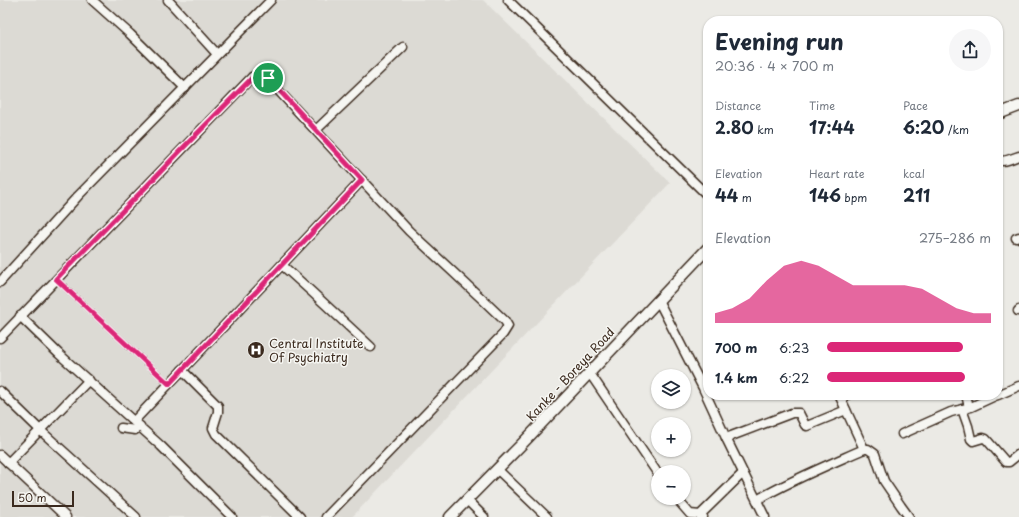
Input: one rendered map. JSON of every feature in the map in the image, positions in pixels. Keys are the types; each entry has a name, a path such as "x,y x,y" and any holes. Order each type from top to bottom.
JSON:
{"street":[{"path":"92,0 130,34 185,88"},
{"path":"168,0 217,54"},
{"path":"0,282 78,196 271,0"},
{"path":"508,0 703,191"},
{"path":"316,130 403,47"},
{"path":"0,338 256,74 264,74 409,231 505,321 508,326 504,334 326,517"},
{"path":"1003,112 1019,106"},
{"path":"1003,161 1019,156"},
{"path":"121,428 135,430 137,423 169,384 362,180"},
{"name":"Kanke - Boreya Road","path":"450,517 703,253"},
{"path":"282,265 313,292 371,348"},
{"path":"658,300 703,388"},
{"path":"20,316 59,354 137,423 232,517"},
{"path":"182,370 218,406 218,412 213,428 216,434 300,517"},
{"path":"589,372 652,465"},
{"path":"8,463 89,380"},
{"path":"1003,393 1019,386"},
{"path":"0,391 40,430 136,517"},
{"path":"709,400 765,517"},
{"path":"841,400 864,449"},
{"path":"966,400 965,408 968,426 973,441 983,438 986,439 1006,462 1009,462 1019,454"},
{"path":"902,434 951,412 985,400"},
{"path":"726,438 792,413 799,413 807,426 846,410"},
{"path":"757,500 772,491 864,449 872,451 875,454 884,481 909,517"},
{"path":"0,455 66,517"},
{"path":"497,469 547,517"},
{"path":"682,505 688,512 697,516 743,473"},
{"path":"467,500 484,517"}],"lane":[{"path":"56,279 169,384"}],"shaded area":[{"name":"Central Institute Of Psychiatry","path":"0,0 483,0 670,183 352,517 0,517"}],"place":[{"name":"Central Institute Of Psychiatry","path":"256,350"}],"route":[{"path":"256,74 264,74 268,78 362,180 169,384 56,279 252,77 256,74"}]}
